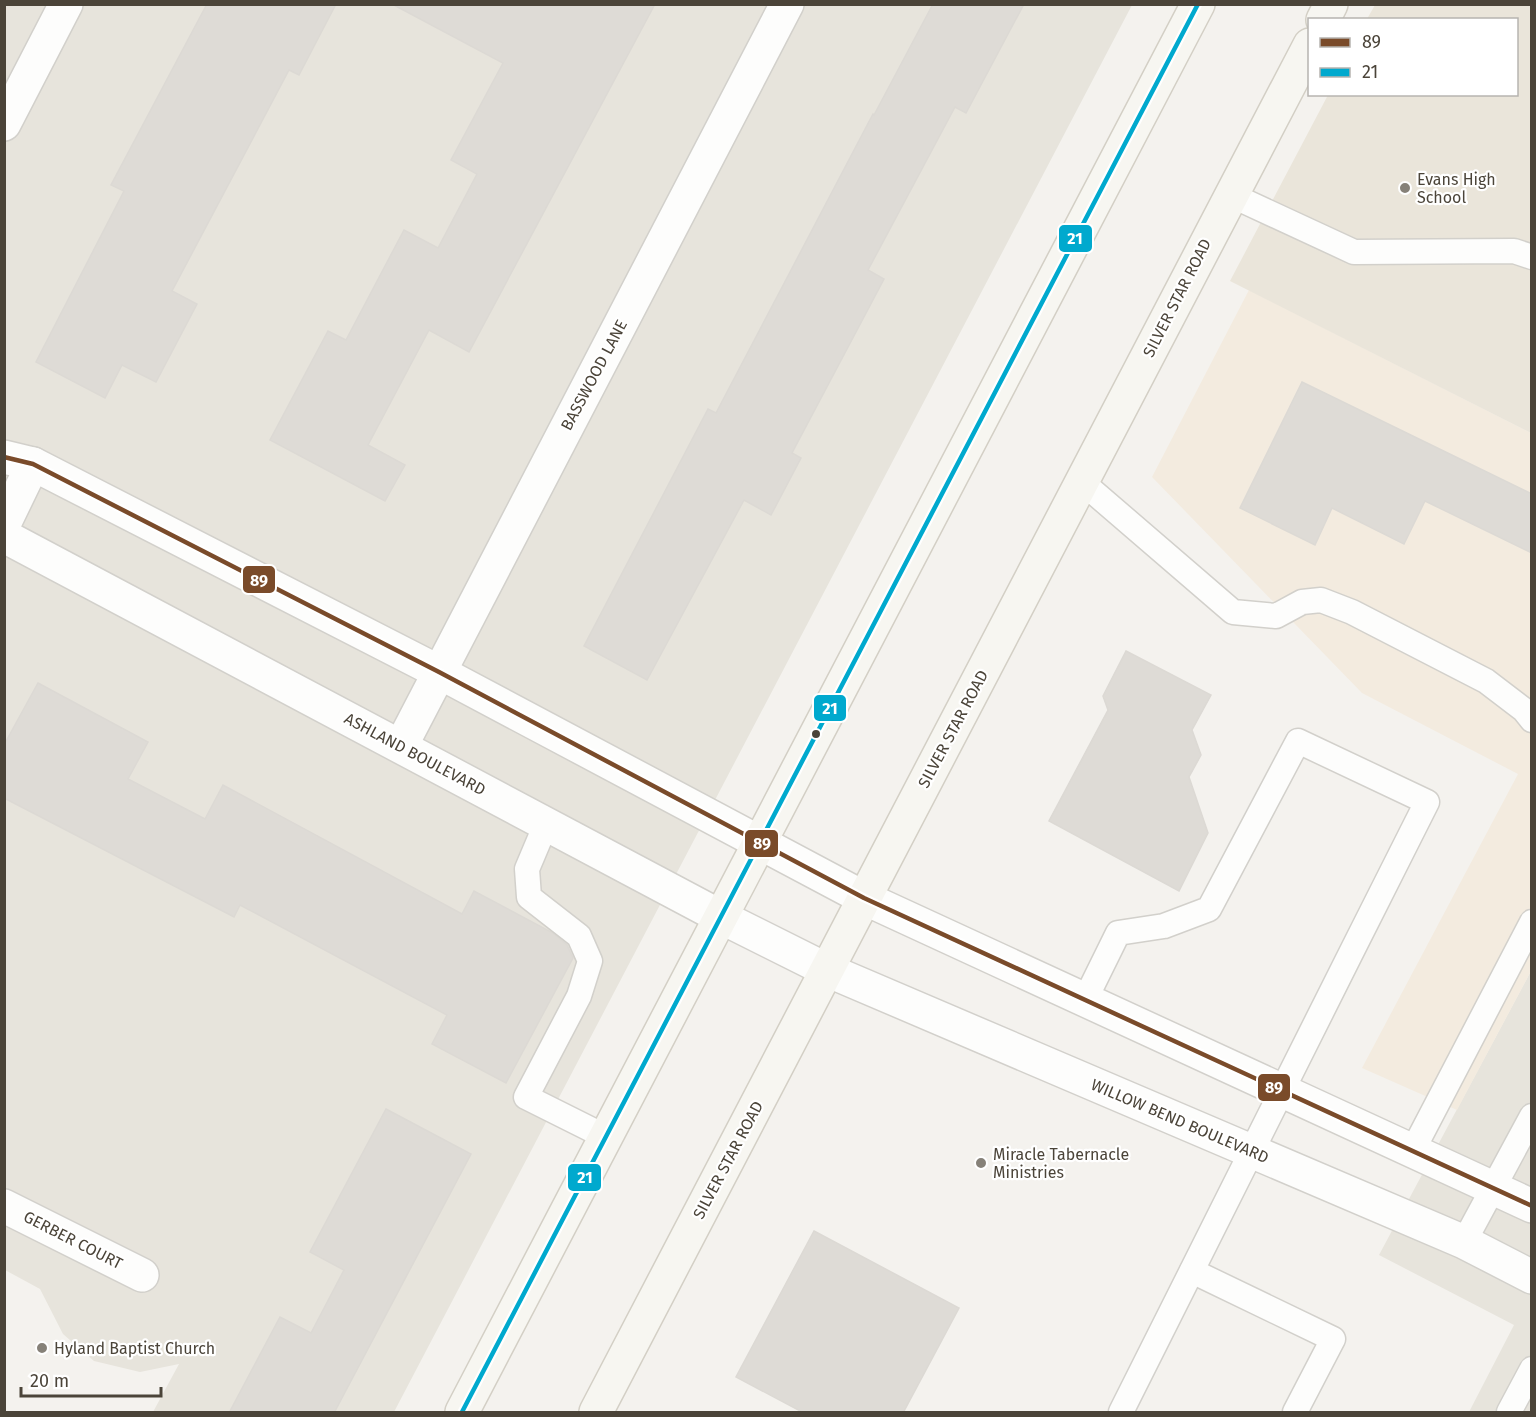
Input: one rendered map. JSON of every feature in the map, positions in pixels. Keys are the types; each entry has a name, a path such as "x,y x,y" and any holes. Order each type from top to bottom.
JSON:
{"main road":[{"path":"462,1413 1198,4"},
{"path":"1324,18 1331,4"},
{"name":"SILVER STAR ROAD","path":"596,1413 1308,49"},
{"path":"489,1413 492,1356"}],"street":[{"path":"4,124 66,4"},
{"name":"BASSWOOD LANE","path":"401,746 787,4"},
{"path":"4,524 19,460 439,672 864,898 1532,1206"},
{"name":"ASHLAND BOULEVARD","path":"4,536 721,917 827,970"},
{"name":"WILLOW BEND BOULEVARD","path":"827,970 1464,1242 1532,1277"},
{"name":"GERBER COURT","path":"4,1206 141,1275"}],"lane":[{"path":"1231,195 1354,252 1514,251 1532,257"},
{"path":"1082,482 1233,612 1276,616 1302,602 1321,600 1352,612 1486,681 1524,710 1532,720"},
{"path":"1085,1000 1118,933 1164,926 1209,909 1298,741 1427,802 1120,1413"},
{"path":"546,824 527,869 528,897 579,936 590,961 579,996 526,1097 606,1137"},
{"path":"1413,1150 1532,922"},
{"path":"1464,1242 1532,1116"},
{"path":"1192,1271 1333,1339 1294,1413"},
{"path":"1509,1413 1532,1369"}],"shaded area":[{"path":"4,5 1132,5 394,1412 153,1412 179,1364 140,1372 94,1361 63,1334 40,1289 5,1270"},
{"name":"Evans High School","path":"1375,5 1531,5 1531,433 1230,281 1327,96 1518,96 1518,18 1368,18"},
{"path":"1249,290 1531,433 1531,971 1457,1110 1362,1068 1518,774 1362,693 1152,477"},
{"path":"1531,971 1531,1412 1469,1412 1514,1325 1379,1255"}],"building":[{"path":"207,4 336,4 299,75 289,70 172,291 197,304 156,382 122,365 105,398 36,362 124,191 111,185"},
{"path":"392,4 655,4 469,352 429,330 368,445 405,465 385,501 270,440 328,331 346,340 404,230 438,248 477,174 451,160 503,63"},
{"path":"933,4 1024,4 966,113 955,107 868,270 884,279 792,453 801,458 771,515 744,500 647,680 584,646 708,409 716,413"},
{"path":"1302,382 1532,494 1532,553 1425,501 1404,544 1332,508 1315,545 1240,508"},
{"path":"1126,651 1211,695 1192,730 1201,755 1189,777 1208,833 1179,891 1049,821 1108,710 1103,696"},
{"path":"38,683 148,742 128,779 205,819 223,785 462,914 474,891 553,933 567,945 573,958 506,1083 432,1044 447,1015 240,905 234,917 4,798 4,745"},
{"path":"386,1109 471,1154 334,1413 229,1413 280,1317 311,1333 344,1270 310,1252"},
{"path":"814,1231 959,1308 903,1413 804,1413 736,1377"}],"transit line":[{"name":"21","path":"462,1412 1198,4"},
{"name":"89","path":"4,457 33,464 439,672 864,898 1532,1206"}],"place":[{"name":"Evans High School","path":"1405,188"},
{"name":"Miracle Tabernacle Ministries","path":"981,1163"},
{"name":"Hyland Baptist Church","path":"42,1348"}]}
